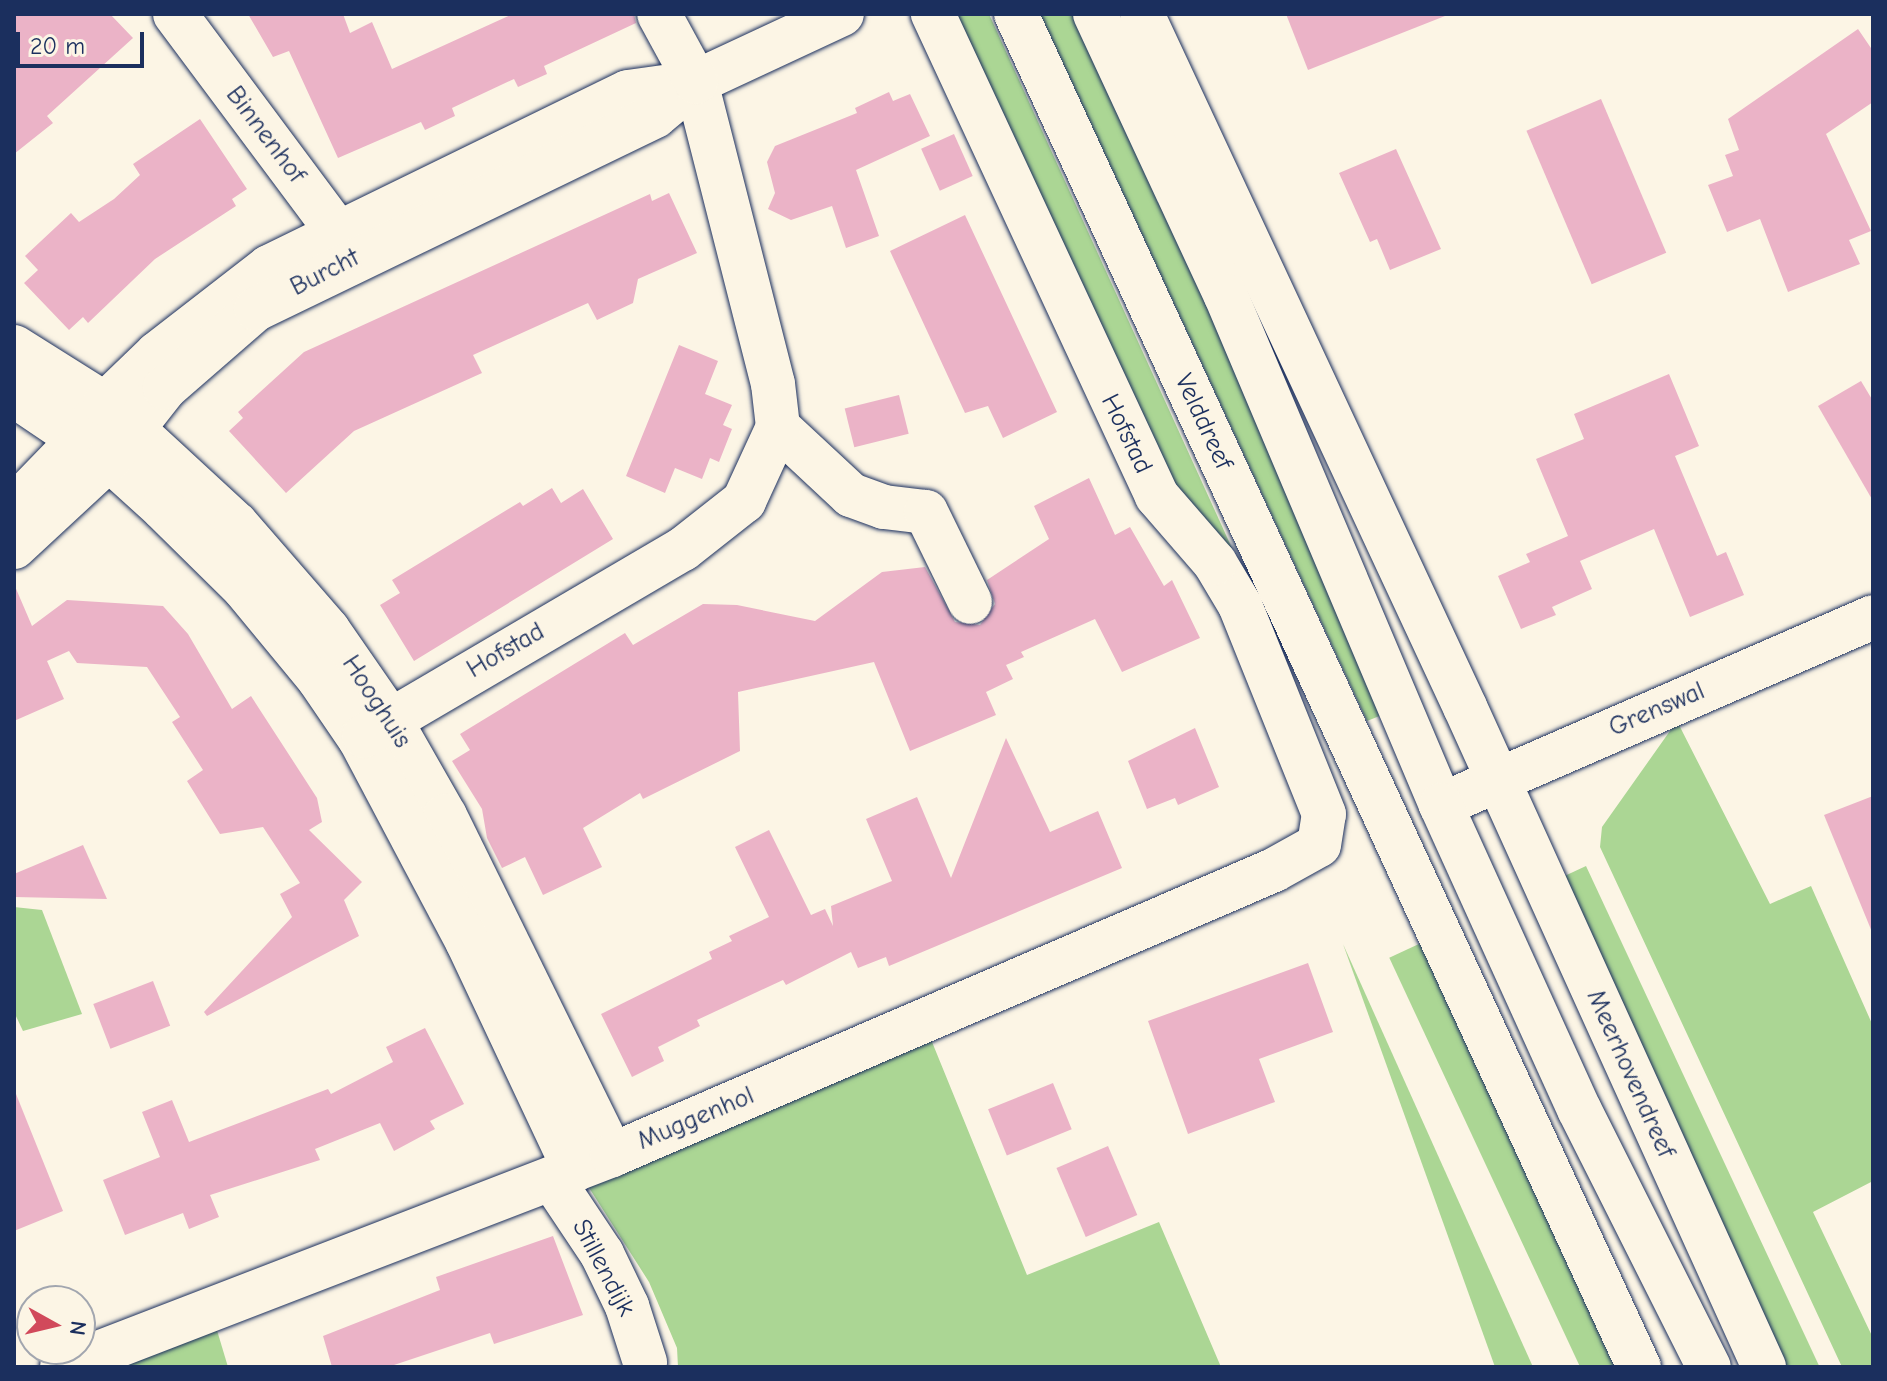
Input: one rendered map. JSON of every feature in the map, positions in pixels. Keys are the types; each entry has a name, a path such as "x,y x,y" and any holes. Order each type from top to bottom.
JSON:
{"street":[{"name":"Binnenhof","path":"175,14 342,245"},
{"path":"659,14 696,82 773,384 778,427 851,495 884,507 926,512 970,602"},
{"name":"Burcht","path":"14,547 208,312 269,267 342,245 628,92 696,82 842,14"},
{"name":"Hofstad","path":"933,14 1157,496 1215,563 1240,605 1324,814 1319,845"},
{"name":"Velddreef","path":"1016,14 1639,1367"},
{"path":"1095,14 1226,296 1441,805 1579,1109 1709,1367"},
{"path":"1142,14 1498,780"},
{"name":"Hooghuis","path":"14,347 107,433 244,588 374,728 467,941 579,1168"},
{"name":"Hooghuis","path":"14,395 107,433"},
{"name":"Hofstad","path":"374,728 683,549 744,501 778,427"},
{"name":"Burcht","path":"14,507 107,433"},
{"name":"Grenswal","path":"1441,805 1873,617"},
{"name":"Meerhovendreef","path":"1498,780 1764,1367"},
{"name":"Muggenhol","path":"62,1367 579,1168 1274,870 1319,845"},
{"name":"Stillendijk","path":"579,1168 602,1254 627,1306 645,1362"}],"green space":[{"path":"950,14 989,14 1241,568 1170,484"},
{"path":"1040,14 1084,14 1387,713 1367,721"},
{"path":"1677,721 1770,904 1811,886 1873,1026 1873,1181 1813,1212 1873,1338 1873,1367 1842,1367 1600,847 1602,827"},
{"path":"1586,866 1819,1366 1784,1367 1557,880"},
{"path":"14,907 42,910 82,1014 23,1031 14,1012"},
{"path":"1421,943 1619,1367 1580,1367 1389,958"},
{"path":"1343,944 1533,1367 1495,1367"},
{"path":"930,1037 1027,1275 1159,1222 1221,1367 678,1367 677,1348 649,1282 586,1183"},
{"path":"216,1327 228,1367 114,1367"}],"building":[{"path":"14,14 110,14 133,38 47,116 53,123 14,154"},
{"path":"248,14 343,14 350,33 372,22 392,69 513,14 634,14 636,23 544,66 547,74 518,87 514,79 452,108 455,116 425,130 421,122 338,158 289,51 273,57"},
{"path":"1286,14 1444,14 1445,16 1308,70"},
{"path":"1858,29 1873,51 1873,102 1826,134 1871,231 1849,240 1860,264 1788,292 1760,219 1727,232 1708,185 1733,176 1725,155 1739,150 1728,119"},
{"path":"889,92 893,101 910,94 930,136 856,170 879,236 846,248 832,206 791,220 768,209 775,193 767,162 775,146 857,113 855,108"},
{"path":"1601,99 1666,253 1592,284 1526,131"},
{"path":"200,119 247,189 232,199 236,206 155,259 88,323 83,317 69,330 24,283 38,270 25,256 71,213 79,222 114,199 140,175 133,164"},
{"path":"954,134 973,176 940,191 921,149"},
{"path":"1396,149 1441,249 1390,270 1377,239 1370,242 1339,173"},
{"path":"669,193 697,253 638,279 633,303 597,320 588,303 473,355 482,373 354,431 286,493 229,431 243,418 238,412 304,352 650,194 652,201"},
{"path":"965,215 1057,412 1003,438 988,406 965,413 890,251"},
{"path":"679,345 718,361 705,394 732,405 723,425 732,429 719,462 710,458 702,479 675,468 665,493 626,476"},
{"path":"1669,374 1699,446 1675,456 1717,556 1726,552 1744,595 1690,617 1654,529 1580,561 1592,589 1552,607 1556,615 1521,629 1498,576 1530,562 1526,554 1568,536 1536,459 1584,439 1574,414"},
{"path":"1861,381 1873,401 1873,501 1818,406"},
{"path":"899,395 909,434 854,447 845,409"},
{"path":"1089,478 1115,535 1130,527 1164,586 1172,580 1200,638 1122,672 1095,619 1021,652 1024,657 1006,665 1013,679 986,692 996,715 910,751 874,662 738,692 740,751 643,799 640,793 583,828 602,867 543,895 525,857 502,868 487,838 482,809 452,761 470,750 460,734 625,633 633,645 703,604 737,605 815,621 882,572 925,567 955,622 980,625 995,604 987,580 1049,539 1034,506"},
{"path":"552,488 561,503 583,489 613,539 414,661 380,605 400,593 392,580 520,502 523,506"},
{"path":"14,584 32,626 67,600 163,606 188,634 232,709 251,696 317,798 322,822 309,830 362,882 344,900 359,936 207,1016 204,1012 292,917 280,894 300,883 263,827 220,834 187,781 203,770 172,722 180,717 147,667 77,663 69,651 47,661 64,699 14,721"},
{"path":"1195,728 1219,787 1178,805 1175,798 1147,809 1128,761"},
{"path":"1006,738 1050,832 1098,811 1122,868 889,966 886,957 858,968 851,952 786,985 783,980 697,1020 700,1026 658,1047 664,1061 632,1077 601,1014 712,959 709,952 732,941 729,936 769,917 735,847 769,830 811,915 825,909 833,926 831,906 892,881 866,819 917,797 951,878"},
{"path":"1873,796 1873,932 1872,932 1824,815"},
{"path":"83,845 107,899 14,897 14,874"},
{"path":"1308,963 1333,1032 1259,1059 1275,1102 1188,1134 1148,1021"},
{"path":"153,981 170,1026 110,1049 93,1004"},
{"path":"425,1028 464,1104 430,1121 435,1129 394,1151 380,1123 315,1149 320,1160 210,1195 219,1217 189,1229 183,1213 125,1235 103,1180 160,1157 142,1112 172,1100 189,1142 328,1089 331,1094 393,1062 386,1047"},
{"path":"1053,1083 1072,1129 1007,1156 988,1109"},
{"path":"14,1089 63,1211 14,1231"},
{"path":"1108,1146 1137,1215 1086,1237 1056,1168"},
{"path":"553,1236 583,1315 494,1344 490,1333 388,1367 332,1367 323,1336 440,1290 436,1277"}]}
